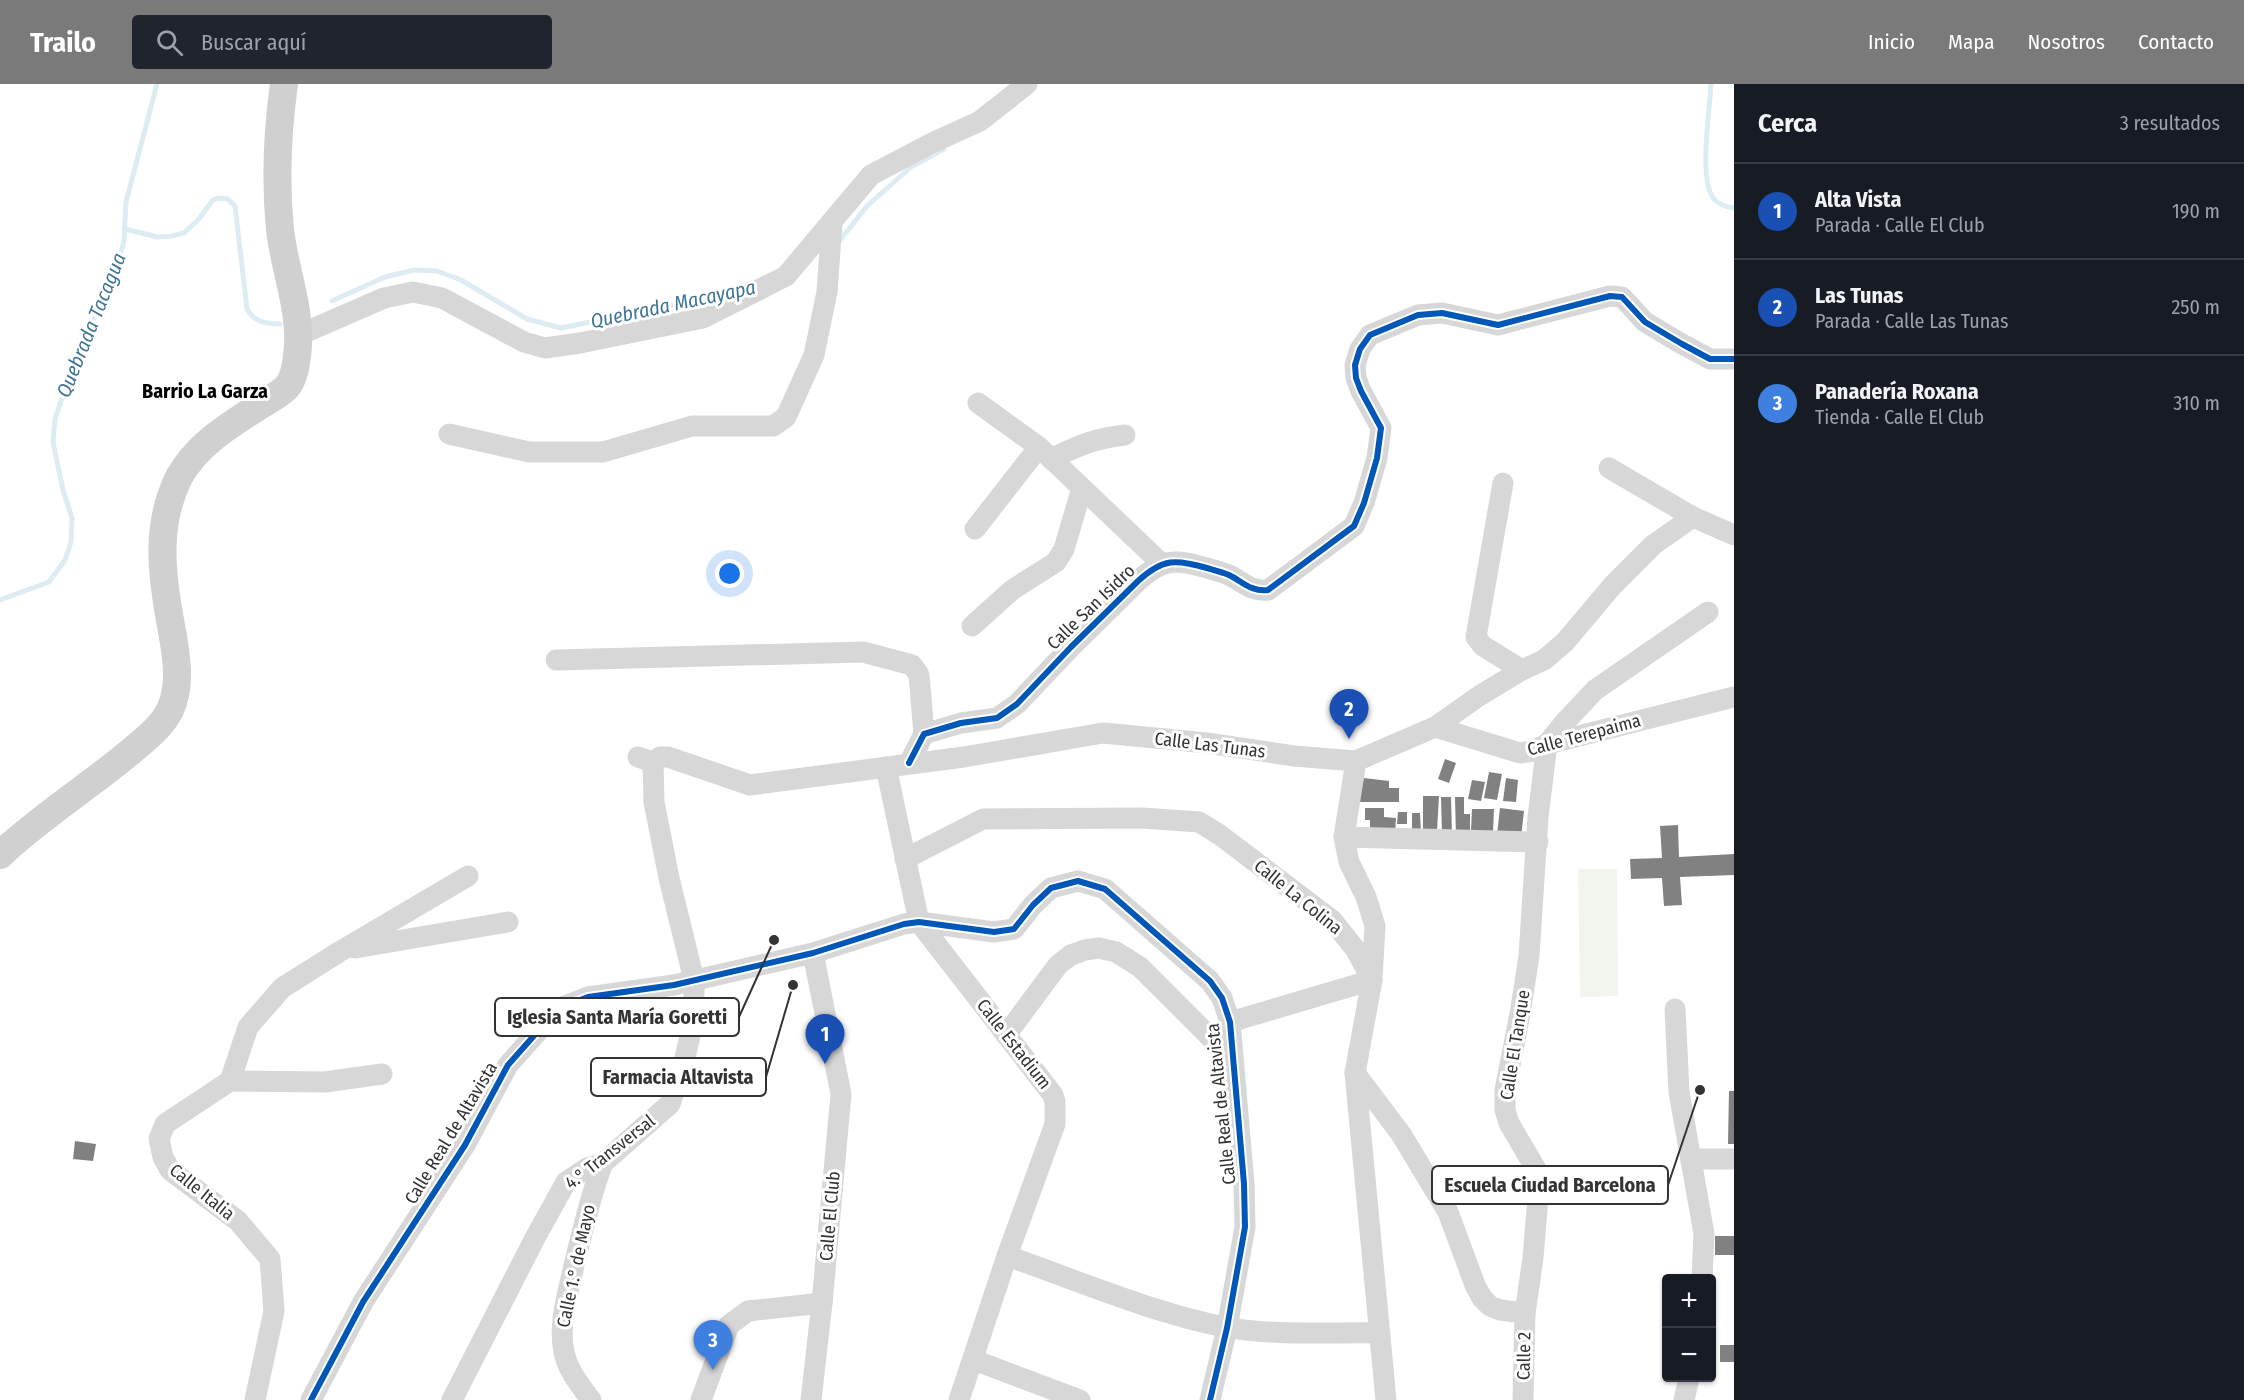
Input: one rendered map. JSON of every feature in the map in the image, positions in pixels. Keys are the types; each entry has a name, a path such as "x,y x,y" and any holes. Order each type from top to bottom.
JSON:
{"main road":[{"path":"0,855 24,833 118,762 159,727 170,710 176,691 177,669 161,545 167,507 180,476 196,453 215,436 288,386 297,358 299,335 280,231 278,194 276,150 284,84"}],"street":[{"path":"299,335 384,298 413,292 442,298 524,342 545,348 703,318 786,276 871,175 980,121 1027,84"},
{"path":"449,434 529,452 603,452 692,426 773,426 786,417 814,355 827,292 832,224"},
{"name":"Calle San Isidro","path":"924,734 961,723 997,718 1017,704 1071,647 1144,576 1162,564 1180,561 1229,575 1251,589 1268,590 1354,526 1364,503 1382,434 1356,378 1355,365 1360,349 1370,335 1418,315 1442,313 1498,325 1610,296 1622,297 1645,322 1710,359 1734,359"},
{"path":"978,403 1045,453 1162,564"},
{"path":"975,529 1045,453 1101,438 1125,435"},
{"path":"1610,468 1693,517 1734,535"},
{"path":"1503,483 1476,637 1483,646 1522,670"},
{"path":"972,626 1012,590 1056,562 1064,549 1082,488"},
{"name":"Calle Las Tunas","path":"645,759 668,757 750,785 964,757 1103,734 1207,743 1294,756 1356,761 1435,727 1479,696 1522,670 1544,660 1555,652 1613,585 1653,545 1693,517"},
{"path":"1547,744 1595,690 1708,612"},
{"path":"556,660 863,652 912,665 920,675 924,734 909,763"},
{"name":"Calle Terepaima","path":"1435,727 1520,753 1533,751 1547,744 1734,697"},
{"name":"Calle El Tanque","path":"1524,1313 1533,1258 1539,1185 1537,1171 1509,1124 1505,1110 1505,1090 1529,956 1538,817 1547,744"},
{"name":"4.° Transversal","path":"452,1400 566,1182 587,1168 603,1162 670,1104 684,1062 694,1017 694,980 669,878 645,759"},
{"path":"1356,761 1344,837 1349,862 1366,897 1375,926 1372,980 1355,1073 1386,1400"},
{"name":"Calle Estadium","path":"886,767 919,922 1053,1095 1056,1110 1055,1124 1007,1256 959,1400"},
{"name":"Calle La Colina","path":"905,859 983,819 1142,818 1199,822 1220,835 1332,920 1356,950 1372,980"},
{"path":"1344,837 1538,842"},
{"path":"382,1074 325,1082 230,1081 248,1027 282,988 468,876"},
{"name":"Calle Real de Altavista","path":"311,1400 363,1302 465,1145 508,1065 562,1007 588,997 694,980 813,953 904,924 919,922 994,932 1014,929 1033,905 1051,888 1078,881 1105,889 1210,981 1222,998 1230,1022 1244,1184 1245,1227 1227,1328 1210,1400"},
{"path":"339,952 508,922"},
{"path":"1006,1035 1058,965 1078,952 1099,948 1116,952 1140,967 1233,1060"},
{"name":"Calle El Club","path":"811,1400 841,1094 813,953"},
{"path":"1230,1022 1372,980"},
{"path":"1675,1009 1679,1092 1704,1234 1702,1274"},
{"path":"1355,1073 1401,1134 1448,1212 1482,1298 1490,1306 1500,1310 1524,1313"},
{"name":"Calle Italia","path":"230,1081 165,1124 159,1139 163,1156 170,1170 238,1221 270,1259 274,1311 255,1400"},
{"path":"1691,1161 1734,1159"},
{"name":"Calle 1.° de Mayo","path":"591,1400 575,1380 564,1354 561,1334 564,1310 591,1195 603,1162"},
{"path":"1007,1256 1174,1316 1227,1328 1287,1332 1380,1333"},
{"path":"701,1400 729,1325 748,1311 822,1303"},
{"name":"Calle 2","path":"1523,1400 1524,1313"},
{"path":"974,1360 1080,1400"},
{"path":"1684,1400 1688,1382"}],"shaded area":[{"path":"1578,869 1617,869 1618,996 1580,997"}],"building":[{"path":"1445,759 1456,763 1449,783 1438,779"},
{"path":"1489,772 1502,774 1497,800 1484,798"},
{"path":"1364,778 1389,781 1389,788 1399,788 1399,802 1354,802"},
{"path":"1506,778 1518,780 1516,802 1503,801"},
{"path":"1472,780 1485,782 1481,801 1468,799"},
{"path":"1423,796 1439,796 1437,831 1423,831"},
{"path":"1441,797 1451,797 1452,834 1442,834"},
{"path":"1455,797 1464,797 1464,814 1470,814 1470,837 1456,837"},
{"path":"1365,808 1384,808 1384,817 1396,818 1395,835 1370,836 1370,820 1365,820"},
{"path":"1500,808 1524,811 1521,837 1497,835"},
{"path":"1472,809 1494,809 1493,832 1471,831"},
{"path":"1398,812 1407,812 1407,824 1397,824"},
{"path":"1412,813 1420,813 1421,834 1412,835"},
{"path":"1678,825 1679,857 1734,854 1734,875 1680,877 1682,905 1664,906 1662,878 1631,879 1630,859 1662,858 1660,826"},
{"path":"1729,1091 1734,1091 1734,1144 1728,1144"},
{"path":"75,1141 96,1144 93,1161 73,1159"},
{"path":"1715,1236 1734,1236 1734,1255 1715,1255"},
{"path":"1720,1345 1734,1345 1734,1362 1720,1362"}],"waterway":[{"name":"Quebrada Tacagua","path":"0,600 49,582 65,560 71,542 72,518 63,490 53,442 55,419 76,357 116,271 124,241 126,202 157,84"},
{"name":"Quebrada Macayapa","path":"1711,84 1706,144 1709,190 1718,203 1734,208"},
{"name":"Quebrada Macayapa","path":"838,243 867,206 911,167 944,149"},
{"name":"Quebrada Macayapa","path":"124,229 158,237 184,233 198,220 213,200 228,199 235,206 247,309 257,320 280,324"},
{"name":"Quebrada Macayapa","path":"332,301 385,277 414,270 437,271 461,280 527,319 561,328 733,293"}],"cycle path":[{"path":"909,763 924,734 961,723 997,718 1017,704 1071,647 1138,581 1155,568 1170,562 1187,563 1226,574 1252,588 1268,590 1354,526 1364,503 1377,458 1381,428 1356,378 1355,365 1360,349 1370,335 1418,315 1442,313 1498,325 1610,296 1622,297 1645,322 1710,359 1734,359"},
{"path":"311,1400 363,1302 465,1145 508,1065 562,1007 588,997 674,985 813,953 904,924 919,922 994,932 1014,929 1033,905 1051,888 1078,881 1105,889 1210,981 1222,998 1230,1022 1244,1184 1245,1227 1227,1328 1210,1400"}],"place":[{"name":"Las Tunas","path":"1349,739"},
{"name":"Iglesia Santa María Goretti","path":"774,940"},
{"name":"Farmacia Altavista","path":"793,985"},
{"name":"Alta Vista","path":"825,1064"},
{"name":"Escuela Ciudad Barcelona","path":"1700,1090"},
{"name":"Panadería Roxana","path":"713,1370"}],"district":[{"name":"Barrio La Garza","path":"205,391"}]}
